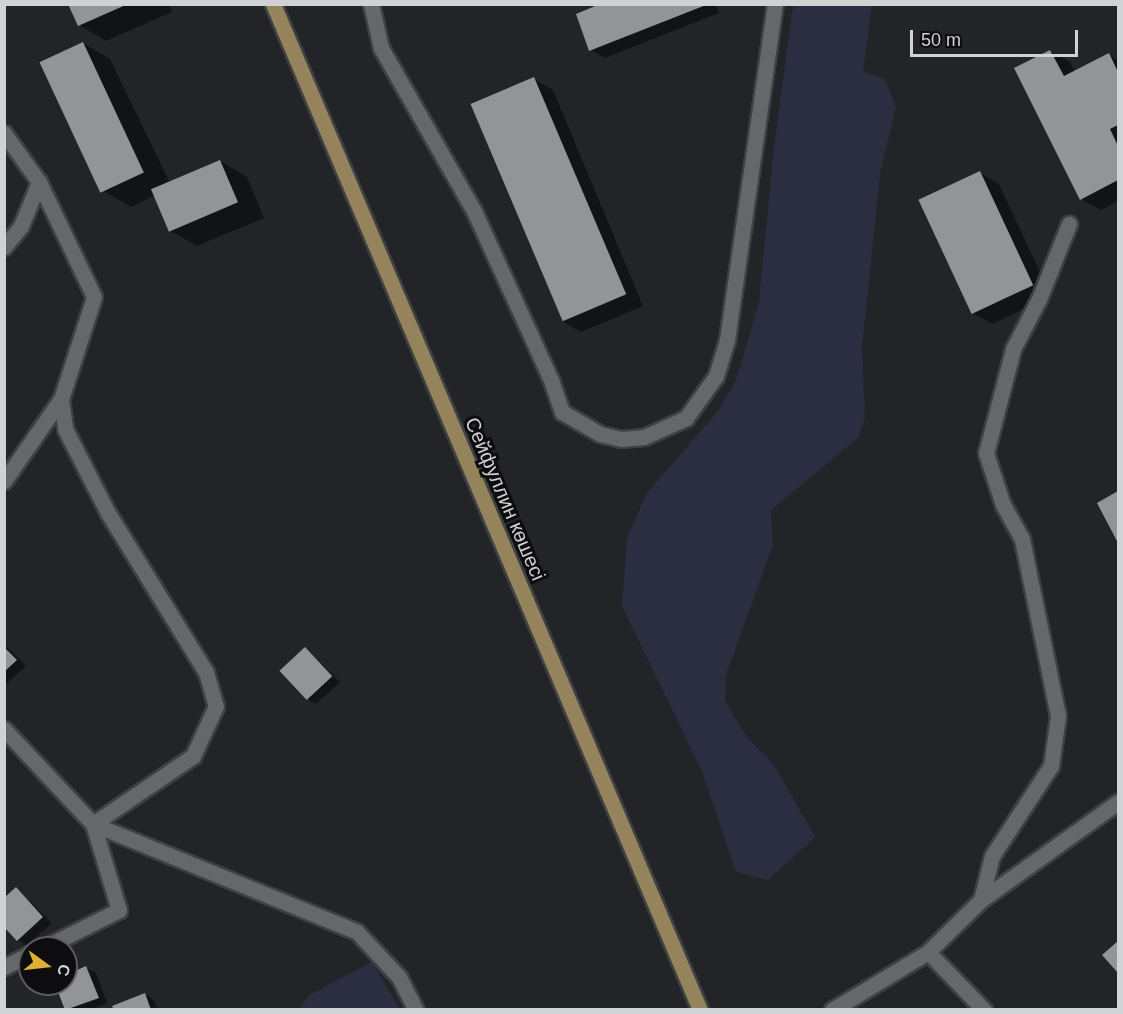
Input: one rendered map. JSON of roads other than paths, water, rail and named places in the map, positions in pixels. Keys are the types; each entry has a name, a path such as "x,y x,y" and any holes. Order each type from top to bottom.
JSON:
{"main road":[{"name":"Сейфуллин көшесі","path":"273,4 700,1010"}],"street":[{"path":"370,4 381,48 474,211 551,380 562,412 600,434 621,439 644,437 686,418 716,376 727,340 775,4"},
{"path":"4,133 39,182 94,297 61,399 4,481"},
{"path":"4,247 21,226 39,182"},
{"path":"981,900 992,856 1051,766 1058,716 1022,540 1003,505 986,453 1013,349 1039,299 1069,224"},
{"path":"61,399 65,429 108,513 206,672 216,706 193,756 93,824"},
{"path":"4,729 93,824 357,932 399,977 417,1010"},
{"path":"832,1010 928,952 981,900 1119,802"},
{"path":"67,936 119,910 93,824"},
{"path":"928,952 984,1010"},
{"path":"4,967 18,960"}]}
